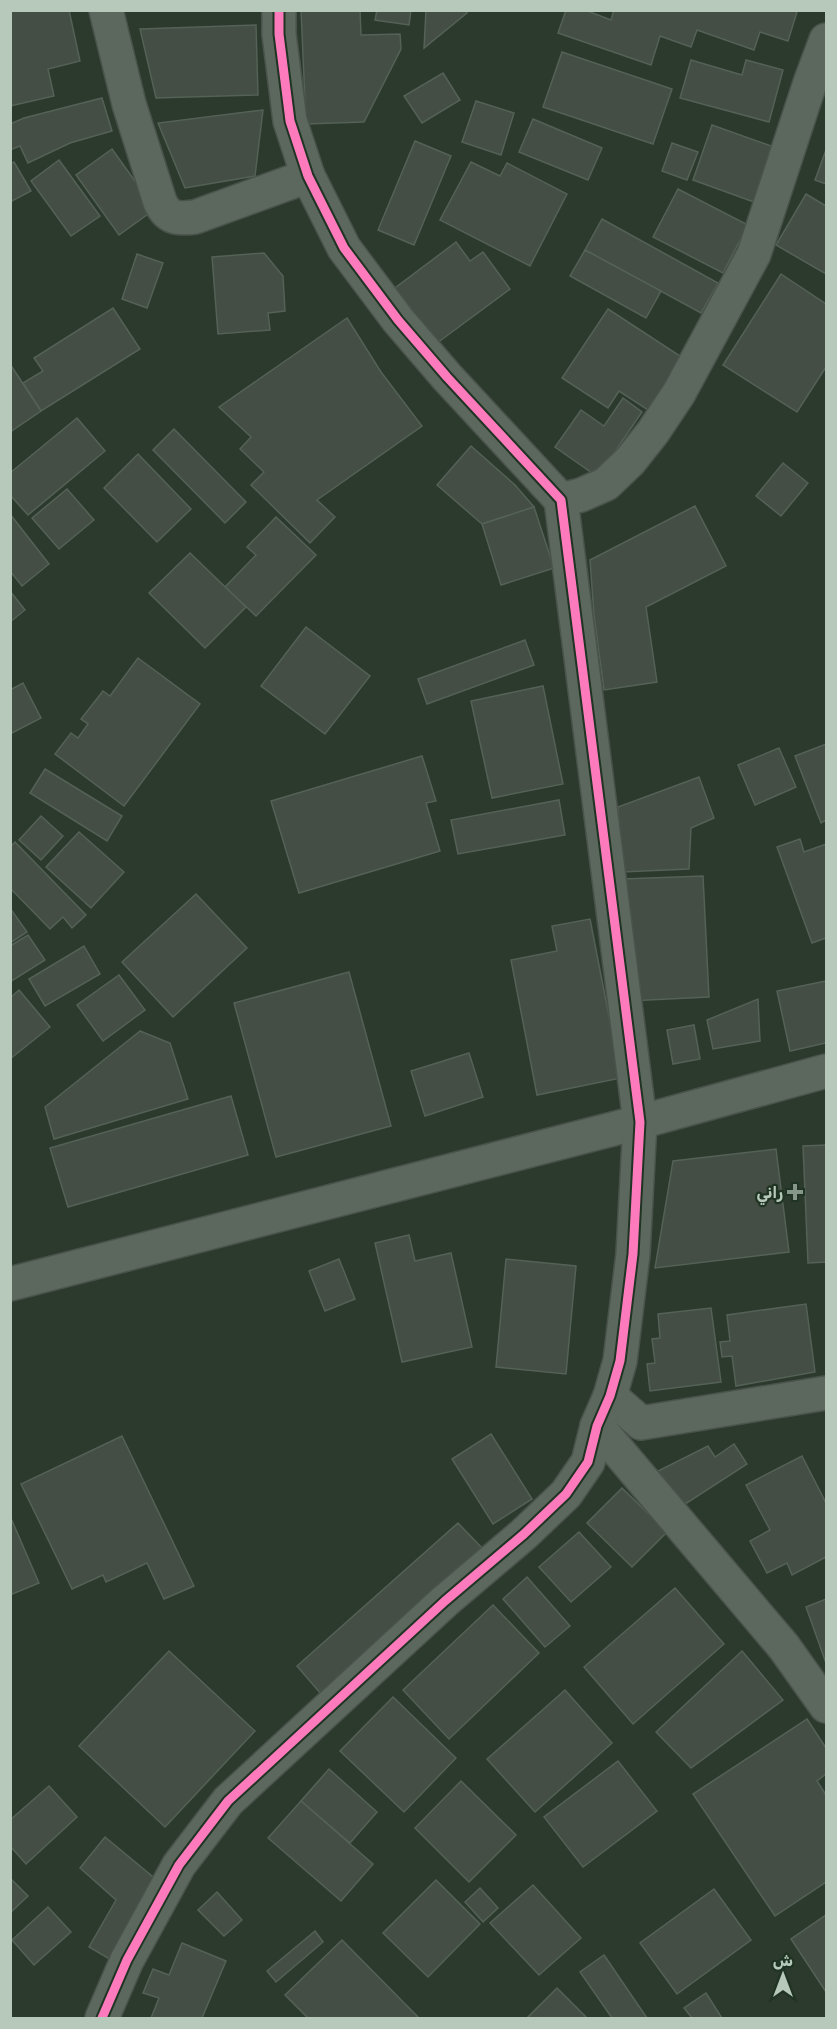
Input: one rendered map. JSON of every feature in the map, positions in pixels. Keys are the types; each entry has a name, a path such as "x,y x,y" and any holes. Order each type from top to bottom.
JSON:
{"street":[{"path":"106,10 129,104 160,202 168,215 179,219 195,217 308,177"},
{"path":"102,2019 127,1960 179,1865 228,1801 566,1494 588,1462 597,1426 610,1396 620,1361 633,1254 640,1122 561,500 447,377 398,320 344,248 308,177 290,121 279,34 279,10"},
{"path":"561,500 581,495 606,484 630,461 679,393 754,254 826,40"},
{"path":"10,1284 640,1122 826,1071"},
{"path":"610,1396 641,1423 826,1393"},
{"path":"597,1426 784,1647 826,1706"}],"building":[{"path":"10,10 69,10 80,61 48,69 54,96 10,106"},
{"path":"301,10 360,10 361,35 400,34 401,49 364,122 306,124"},
{"path":"377,10 411,10 409,25 375,20"},
{"path":"426,10 467,10 467,13 424,48"},
{"path":"566,10 585,10 611,20 614,10 793,10 797,12 788,41 760,32 754,50 697,30 691,47 660,36 651,65 558,33"},
{"path":"256,25 258,95 156,98 140,29"},
{"path":"562,52 672,89 653,144 543,107"},
{"path":"691,60 742,75 746,60 783,70 769,122 680,98"},
{"path":"443,73 460,100 422,123 404,96"},
{"path":"102,98 112,131 70,143 28,163 20,146 10,150 10,124 24,118"},
{"path":"476,101 514,113 501,155 462,142"},
{"path":"263,110 255,176 185,188 158,123"},
{"path":"533,119 602,148 588,180 519,152"},
{"path":"712,125 774,147 754,202 693,180"},
{"path":"415,141 451,156 414,245 378,230"},
{"path":"672,143 698,152 687,180 662,171"},
{"path":"112,149 155,209 119,235 76,175"},
{"path":"826,150 826,184 815,180"},
{"path":"59,160 100,216 71,236 31,181"},
{"path":"14,162 31,191 10,202 10,164"},
{"path":"471,162 500,176 507,163 567,194 530,266 440,220"},
{"path":"678,189 748,225 723,273 653,237"},
{"path":"806,194 826,206 826,274 776,245"},
{"path":"602,219 718,283 701,313 585,250"},
{"path":"456,242 470,261 483,252 510,289 437,343 395,288"},
{"path":"585,250 661,291 646,318 570,276"},
{"path":"264,253 283,276 285,311 268,313 270,330 218,334 212,257"},
{"path":"137,254 163,263 147,308 122,299"},
{"path":"781,274 826,304 826,367 797,412 723,365"},
{"path":"113,308 140,349 41,411 23,383 43,371 34,358"},
{"path":"608,309 683,358 648,410 619,391 608,408 562,378"},
{"path":"347,318 381,372 422,426 317,500 335,517 310,543 251,485 264,472 240,449 251,437 219,407"},
{"path":"10,364 41,411 10,432"},
{"path":"623,398 642,412 614,453 618,456 602,480 555,447 581,410 604,426"},
{"path":"77,418 105,451 28,515 10,495 10,473"},
{"path":"174,429 246,502 225,523 153,450"},
{"path":"471,446 515,485 534,507 482,524 437,485"},
{"path":"138,454 191,509 157,542 104,488"},
{"path":"783,463 808,483 781,516 756,496"},
{"path":"67,489 94,520 59,549 32,518"},
{"path":"695,506 726,566 646,607 657,682 604,690 594,615 590,560"},
{"path":"534,507 554,568 501,585 482,524"},
{"path":"10,514 49,564 22,586 10,571"},
{"path":"276,517 316,555 256,616 225,587 256,555 247,547"},
{"path":"190,553 246,607 205,648 149,593"},
{"path":"10,591 25,610 10,622"},
{"path":"306,627 370,676 325,734 261,686"},
{"path":"525,640 534,665 427,704 418,679"},
{"path":"138,658 200,704 124,806 55,754 71,733 78,738 88,724 81,719 103,691 110,696"},
{"path":"23,683 41,718 10,734 10,690"},
{"path":"543,686 563,784 492,798 471,701"},
{"path":"826,744 826,820 821,823 795,756"},
{"path":"779,748 796,787 755,805 738,765"},
{"path":"422,756 436,801 426,803 440,851 299,893 271,801"},
{"path":"45,769 122,816 107,841 30,793"},
{"path":"699,777 714,818 691,828 689,869 622,872 618,807"},
{"path":"559,800 565,835 458,854 451,820"},
{"path":"41,816 63,836 41,860 19,840"},
{"path":"79,832 124,872 91,908 46,867"},
{"path":"800,839 804,852 826,844 826,938 812,943 777,847"},
{"path":"15,842 86,915 72,928 63,917 50,929 10,888 10,847"},
{"path":"703,876 709,997 628,1001 622,879"},
{"path":"196,894 247,948 173,1017 122,962"},
{"path":"10,908 27,932 10,943"},
{"path":"590,919 621,1078 537,1095 511,960 557,951 552,926"},
{"path":"28,935 45,960 10,982 10,946"},
{"path":"84,946 100,974 45,1006 29,979"},
{"path":"349,972 391,1126 276,1157 234,1003"},
{"path":"119,975 145,1010 103,1041 77,1005"},
{"path":"826,981 826,1043 790,1051 777,991"},
{"path":"19,990 50,1027 10,1059 10,998"},
{"path":"758,999 760,1041 713,1049 707,1020"},
{"path":"694,1025 700,1059 673,1064 667,1030"},
{"path":"140,1031 170,1043 188,1099 54,1139 45,1107"},
{"path":"469,1053 483,1097 425,1116 411,1071"},
{"path":"231,1096 248,1155 68,1207 50,1148"},
{"path":"826,1145 826,1262 808,1263 803,1146"},
{"path":"776,1149 789,1252 655,1268 673,1161"},
{"path":"409,1235 415,1261 451,1253 472,1347 402,1362 375,1243"},
{"path":"339,1259 355,1299 325,1311 309,1271"},
{"path":"506,1259 576,1266 566,1374 496,1367"},
{"path":"806,1304 815,1372 736,1386 732,1356 722,1357 720,1342 730,1341 727,1315"},
{"path":"711,1308 721,1382 650,1391 647,1364 655,1363 652,1339 660,1338 658,1314"},
{"path":"491,1434 532,1499 493,1524 452,1459"},
{"path":"122,1436 194,1586 164,1599 147,1563 106,1582 103,1575 72,1589 21,1484"},
{"path":"734,1444 747,1464 676,1510 652,1474 708,1446 715,1457"},
{"path":"802,1456 826,1503 826,1557 792,1575 787,1563 767,1573 750,1541 770,1530 746,1485"},
{"path":"622,1488 667,1532 632,1567 587,1523"},
{"path":"10,1516 39,1583 10,1595"},
{"path":"458,1523 483,1549 321,1694 297,1666"},
{"path":"579,1532 611,1567 571,1602 539,1567"},
{"path":"527,1577 570,1626 545,1647 503,1599"},
{"path":"675,1588 724,1644 633,1724 584,1667"},
{"path":"826,1599 826,1663 806,1607"},
{"path":"493,1605 539,1653 449,1739 403,1690"},
{"path":"169,1651 255,1731 165,1827 79,1746"},
{"path":"742,1651 783,1700 691,1768 656,1732"},
{"path":"565,1690 612,1743 535,1812 487,1759"},
{"path":"393,1697 456,1758 404,1812 340,1751"},
{"path":"807,1719 826,1748 826,1774 817,1781 826,1795 826,1882 775,1916 693,1794"},
{"path":"618,1761 657,1811 583,1867 544,1817"},
{"path":"329,1769 377,1812 350,1843 301,1801"},
{"path":"461,1781 516,1835 469,1882 415,1828"},
{"path":"49,1786 77,1817 26,1864 10,1846 10,1820"},
{"path":"301,1801 373,1864 341,1901 268,1838"},
{"path":"105,1837 164,1886 118,1964 89,1947 116,1900 80,1868"},
{"path":"10,1878 28,1896 10,1913"},
{"path":"436,1880 480,1924 428,1977 383,1933"},
{"path":"533,1885 581,1938 539,1975 490,1923"},
{"path":"480,1888 498,1908 483,1922 465,1902"},
{"path":"714,1889 751,1940 677,1994 640,1943"},
{"path":"217,1892 242,1920 224,1936 198,1910"},
{"path":"48,1907 71,1932 34,1965 12,1940"},
{"path":"826,1915 826,1992 791,1939"},
{"path":"315,1931 323,1942 276,1982 267,1971"},
{"path":"342,1940 419,2018 308,2018 285,1995"},
{"path":"182,1943 226,1961 202,2018 151,2018 159,1998 143,1993 153,1969 169,1975"},
{"path":"604,1955 647,2018 612,2018 580,1972"},
{"path":"557,1988 587,2018 527,2018"},
{"path":"706,1993 722,2018 692,2018 684,2008"}],"cycle path":[{"path":"102,2018 127,1960 179,1865 228,1801 445,1601 524,1534 566,1494 588,1462 597,1426 610,1396 620,1361 633,1254 640,1122 561,500 447,377 398,320 344,248 308,176 290,121 279,34 279,10"}],"place":[{"name":"راني","path":"795,1192"}]}
